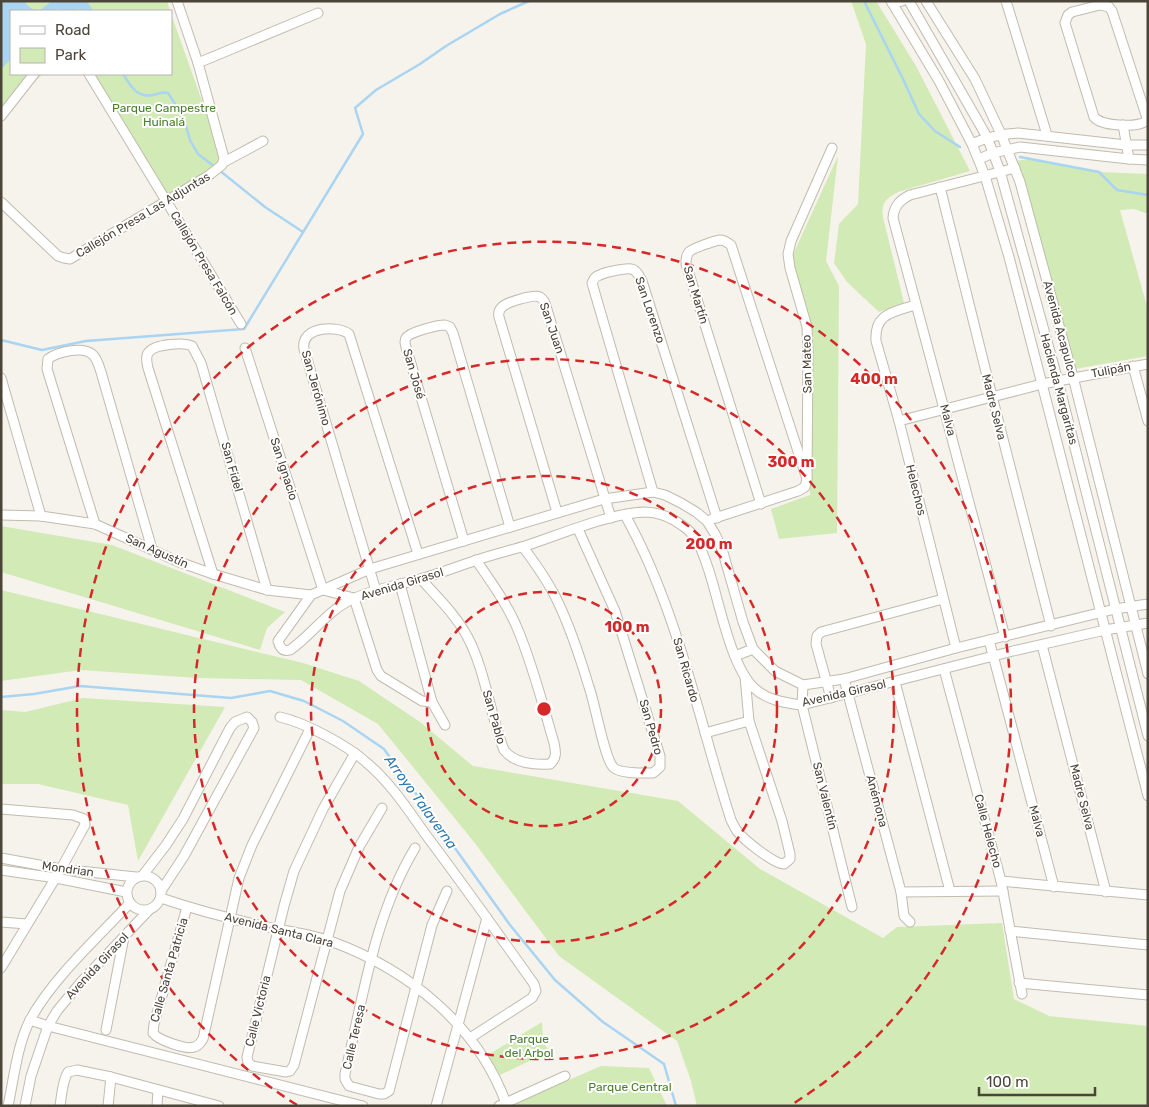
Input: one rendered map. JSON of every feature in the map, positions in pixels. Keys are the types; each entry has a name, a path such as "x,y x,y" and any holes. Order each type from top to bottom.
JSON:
{"street":[{"path":"177,1 198,63 224,162"},
{"path":"902,1 892,2 939,81 972,144 987,137 1002,134 1047,135 1126,145 1148,145"},
{"path":"909,1 987,137"},
{"name":"Avenida Acapulco","path":"926,1 975,79 1002,134 1015,168 1035,233 1073,377 1134,625 1148,674"},
{"path":"1006,1 1047,135"},
{"path":"1100,5 1109,7 1112,11 1147,118 1141,124 1123,125 1100,122 1094,117 1065,23 1068,15 1072,12 1100,5"},
{"path":"198,63 318,13"},
{"path":"1,116 33,75"},
{"name":"Callejón Presa Falcón","path":"90,75 241,324"},
{"path":"1123,125 1129,160"},
{"name":"Hacienda Margaritas","path":"987,137 1000,171 1058,381 1119,627"},
{"name":"Callejón Presa Las Adjuntas","path":"1,202 58,256 70,259 214,172 224,162 263,141"},
{"name":"Hacienda Margaritas","path":"972,144 985,176 1009,258 1105,630"},
{"name":"San Mateo","path":"807,480 807,327 788,254 791,241 832,148"},
{"path":"979,159 1008,149 1029,148 1129,160 1148,160"},
{"path":"940,187 1015,168"},
{"name":"Malva","path":"940,187 910,194 897,204 893,218 1005,636"},
{"name":"Madre Selva","path":"940,187 1051,626"},
{"name":"San Martín","path":"761,504 686,264 688,253 693,249 721,240 731,245 807,480"},
{"name":"San Lorenzo","path":"653,492 592,283 594,278 600,274 625,269 632,269 642,281 718,518"},
{"name":"San Juan","path":"557,512 498,317 501,307 505,304 531,296 542,298 545,303 611,518"},
{"name":"Helechos","path":"916,305 886,315 877,325 875,332 876,341 899,421 956,648"},
{"name":"San José","path":"464,541 406,347 405,340 407,336 422,330 445,325 450,327 453,333 510,526"},
{"name":"San Jerónimo","path":"376,591 304,349 304,339 307,334 337,329 346,331 349,334 418,554"},
{"name":"San Fidel","path":"213,574 148,368 148,352 153,349 180,343 192,346 201,363 267,590"},
{"name":"San Ignacio","path":"245,348 324,590"},
{"path":"95,524 46,364 52,356 84,350 92,354 101,372 152,549"},
{"name":"Tulipán","path":"899,421 1042,384 1148,364"},
{"path":"1134,366 1148,421"},
{"path":"1,378 41,516"},
{"path":"1,404 6,395"},
{"path":"707,521 798,491 805,486 807,480"},
{"name":"Avenida Girasol","path":"1148,604 1115,609 956,648 844,679 803,685 775,671 753,649 743,622 722,549 716,534 707,521 681,503 653,492 604,499 370,569 311,595 278,641 279,647 286,652 290,650 326,616 354,598 421,579 611,518 644,512 656,513 671,518 685,527 695,537 712,578 735,656 745,677 754,688 787,703 802,705 1105,630 1148,623"},
{"name":"San Agustín","path":"1,515 41,516 95,524 179,562 213,574 267,590 311,595"},
{"name":"San Ricardo","path":"625,515 642,546 658,583 736,829 742,836 776,862 784,864 790,859 790,854 782,821 749,722"},
{"name":"San Pedro","path":"523,546 555,597 566,622 590,688 612,767 618,770 653,772 660,767 660,756 638,682 615,611 578,528"},
{"name":"San Pablo","path":"421,579 448,608 467,636 482,676 504,750 510,758 518,761 550,764 556,754 554,743 535,679 517,628 501,597 476,560"},
{"path":"1094,586 1108,582"},
{"path":"400,584 432,702 445,725"},
{"path":"324,590 354,598 380,676 422,701 432,702"},
{"path":"831,698 816,644 817,636 826,630 943,599"},
{"path":"1119,627 1148,736"},
{"path":"1105,630 1148,796"},
{"name":"Malva","path":"989,640 1054,886"},
{"name":"Madre Selva","path":"1042,645 1106,892"},
{"path":"735,656 753,649"},
{"name":"Calle Helecho","path":"944,670 1001,881 1022,994"},
{"path":"704,733 749,722 745,677"},
{"name":"Anémona","path":"844,679 901,892 904,916 910,922"},
{"path":"895,682 950,891"},
{"name":"San Valentín","path":"803,685 802,705 852,907"},
{"path":"247,717 252,722 254,728 161,894 155,907 139,910 130,903 126,892 128,886 166,845 183,819 225,737 235,722 247,717"},
{"path":"280,717 310,729 355,753 367,763 392,790 534,984 535,994 530,1000 470,1038"},
{"path":"230,919 239,878 246,858 310,729"},
{"path":"279,930 288,889 302,854 323,809 355,753"},
{"path":"328,941 345,875 358,847 382,808"},
{"path":"1,809 73,815 84,819 85,825 56,878 1,968"},
{"path":"372,958 395,886 415,848"},
{"name":"Mondrian","path":"1,858 61,869 139,876"},
{"name":"Mondrian","path":"1,870 56,878 126,892"},
{"path":"139,876 153,878 157,881 161,894"},
{"path":"1001,881 1148,895"},
{"path":"417,987 432,925 447,891"},
{"path":"901,892 1003,891"},
{"name":"Avenida Santa Clara","path":"161,894 187,907 230,919 328,941 372,958 398,973 417,987 470,1038 492,1072 504,1105"},
{"name":"Avenida Girasol","path":"8,1106 18,1056 30,1020 64,974 130,903"},
{"name":"Calle Santa Patricia","path":"187,907 153,1034 156,1037 190,1048 196,1047 203,1039 230,919"},
{"name":"Avenida Girasol","path":"25,1106 31,1076 48,1026 71,994 150,909"},
{"path":"436,1106 487,918"},
{"path":"1,922 27,924"},
{"name":"Calle Victoria","path":"279,930 247,1057 248,1062 252,1066 286,1072 293,1068 328,941"},
{"path":"1010,931 1148,945"},
{"path":"106,1030 124,937"},
{"name":"Calle Teresa","path":"372,958 345,1074 345,1079 349,1086 379,1094 389,1091 417,987"},
{"path":"1019,983 1148,995"},
{"path":"30,1020 363,1106"},
{"path":"60,1106 63,1082 71,1070 111,1077 206,1104 220,1106"},
{"path":"504,1105 565,1076"},
{"path":"108,1106 111,1077"},
{"path":"156,1106 158,1090"}],"green space":[{"path":"1,1 167,1 170,10 10,10 10,75 42,75 1,112"},
{"path":"851,1 876,1 916,66 970,171 898,192 885,202 883,217 904,303 879,312 847,282 834,263 839,224 858,204 866,44"},
{"name":"Parque Campestre Huinalá","path":"172,17 222,157 218,165 168,200 95,75 172,75"},
{"path":"838,156 826,261 839,286 837,533 779,539 771,509 810,495 809,326 791,259"},
{"path":"1031,159 1099,172 1148,174 1148,214 1134,209 1120,210 1148,310 1148,356 1075,369 1023,177 1013,161"},
{"path":"1,526 112,545 285,612 267,628 260,650 1,572"},
{"path":"1,590 303,663 359,681 420,722 473,766 678,801 760,869 883,938 897,927 1002,923 1014,999 1049,1016 1148,1026 1148,1106 697,1106 691,1081 677,1041 559,956 474,842 378,724 301,680 197,678 81,670 1,681"},
{"path":"83,698 225,707 138,861 128,805 38,784 1,784 1,710 25,712"},
{"name":"Parque del Arbol","path":"542,1022 543,1043 550,1051 500,1075 488,1055"},
{"name":"Parque Central","path":"601,1066 649,1068 667,1106 517,1106 518,1102"}],"water":[{"path":"1,1 25,1 32,9 40,10 10,10 10,60 1,69"},
{"path":"52,1 87,1 92,10 64,10 40,10"}],"waterway":[{"path":"1,340 42,350 86,341 244,329 363,134 355,108 376,90 446,46 500,14 529,1"},
{"path":"864,1 919,114 935,131 960,147"},
{"path":"124,75 135,90 142,95 168,93 183,116 190,140 198,154 215,167"},
{"path":"1020,157 1099,172 1117,190 1148,195"},
{"path":"219,170 265,207 303,232"},
{"name":"Arroyo Talaverna","path":"1,697 34,694 80,686 231,698 270,691 304,701 343,721 384,749 510,925 555,980 603,1022 664,1064 676,1106"}]}
